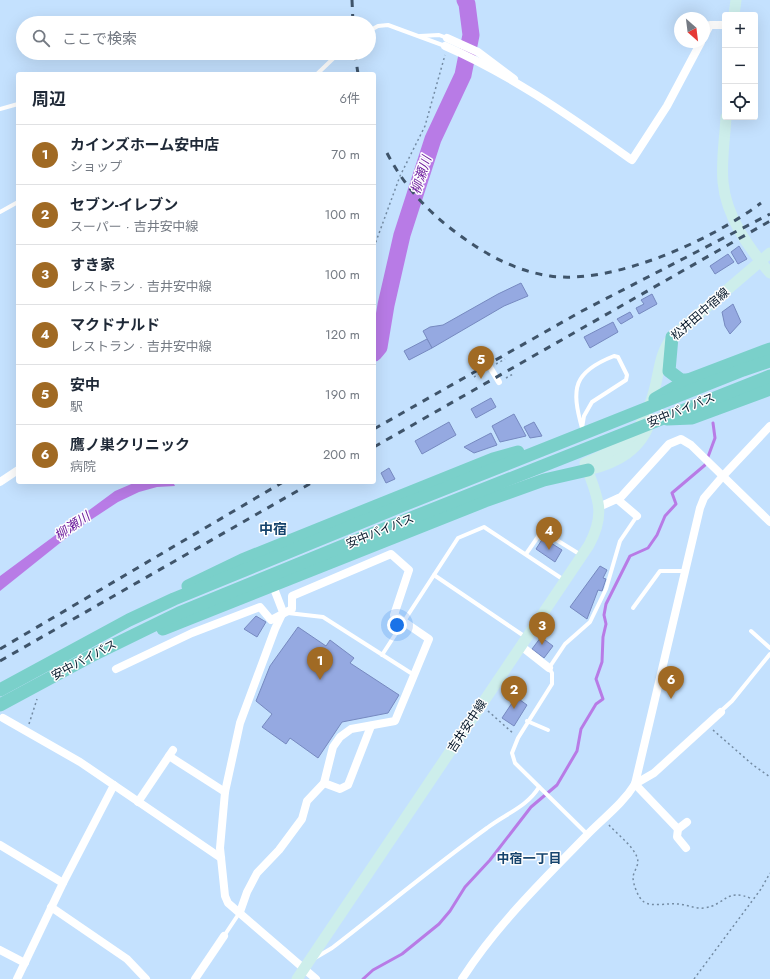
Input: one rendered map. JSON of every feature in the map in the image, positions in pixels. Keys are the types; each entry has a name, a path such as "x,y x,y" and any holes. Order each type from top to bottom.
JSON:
{"highway":[{"path":"672,337 668,371 681,380 688,380"},
{"path":"652,401 688,380 770,349"},
{"name":"安中バイパス","path":"0,690 129,620 174,599 406,504 770,361"},
{"name":"安中バイパス","path":"2,712 89,657 179,613 411,518 748,383 770,376"},
{"path":"651,418 692,418 770,389"},
{"path":"129,620 204,577 493,459 525,451 586,466"},
{"path":"89,657 273,586 485,501 586,466"},
{"path":"470,468 485,501"}],"main road":[{"path":"734,12 736,0"},
{"path":"726,120 723,181 728,208 737,226 770,273"},
{"name":"松井田中宿線","path":"586,466 609,464 632,450 644,436 651,418 652,401 664,347 672,337 770,253"},
{"name":"松井田中宿線","path":"586,466 629,440 640,427 652,401"},
{"name":"吉井安中線","path":"297,979 582,556 597,528 600,519 600,507 586,466"}],"street":[{"path":"710,25 722,25"},
{"path":"448,45 456,41 478,52 506,71 525,89"},
{"path":"448,45 553,104 632,160 667,106 698,48"},
{"path":"490,367 499,382"},
{"path":"462,979 492,935 587,834 604,820 627,797 635,784 700,508 704,498 722,476 770,426"},
{"path":"600,507 618,499 669,444 678,439 687,441 770,522"},
{"path":"0,482 16,471"},
{"path":"618,499 637,516"},
{"path":"116,669 192,633 260,607 271,620 283,612 292,609 292,596 390,554 409,570 394,615 429,639 395,721 351,729 340,737 333,747 328,772 324,783 307,801 302,819 279,850 257,873 247,892 240,912"},
{"path":"273,586 283,612 275,629 240,723 225,792 221,858 225,896 228,903 307,965 316,979"},
{"path":"524,642 549,668"},
{"path":"2,712 26,731 80,762 221,858"},
{"path":"635,784 654,773 720,712"},
{"path":"324,783 340,789 348,785 371,726"},
{"path":"138,802 171,753 225,792"},
{"path":"635,784 678,829"},
{"path":"17,979 63,883 114,785"},
{"path":"686,848 677,837 678,829 687,822"},
{"path":"0,845 63,883"},
{"path":"51,907 127,959 146,979"},
{"path":"195,979 224,936"},
{"path":"0,950 25,963"}],"lane":[{"path":"376,28 382,25 448,45"},
{"path":"418,36 439,35 448,45"},
{"path":"319,72 332,60"},
{"path":"0,109 16,105"},
{"path":"0,212 16,203"},
{"path":"614,356 618,357 627,375 626,380 592,402 584,416 582,428 578,414 578,380 584,371 593,365 614,356"},
{"path":"587,834 514,762 512,753 527,721 552,684 552,674 549,668 565,644 590,622 606,589 620,541 637,516"},
{"path":"382,655 458,538 484,527 565,581"},
{"path":"526,554 542,531 582,556"},
{"path":"633,608 660,570 686,571"},
{"path":"434,575 524,642"},
{"path":"283,612 323,617 414,675"},
{"path":"751,631 770,648"},
{"path":"720,712 732,701 770,654"},
{"path":"527,721 548,730"},
{"path":"307,965 332,948 488,827 533,798 540,787"},
{"path":"224,936 240,912"}],"path":[{"path":"376,242 401,174 425,126 448,45"},
{"path":"474,377 505,359"},
{"path":"26,731 37,698"},
{"path":"481,705 518,738"},
{"path":"706,724 753,765 770,777"},
{"path":"604,820 634,851 639,862 633,878 639,895 644,902 649,904 680,904 706,908 732,895 741,894 752,898"},
{"path":"694,979 752,898 761,889 770,873"}],"water":[{"path":"131,484 174,484 175,486 157,487 139,492 118,502 80,527 0,591 0,576 115,491"}],"building":[{"path":"739,246 747,259 738,264 731,252"},
{"path":"728,254 734,262 715,274 710,266"},
{"path":"521,283 528,296 504,306 432,348 423,331 430,327 443,325 498,294"},
{"path":"652,294 657,304 639,314 636,308 644,304 641,300"},
{"path":"733,304 741,322 730,334 725,326 722,312"},
{"path":"630,312 633,317 621,324 617,319"},
{"path":"613,322 618,332 590,348 584,337"},
{"path":"427,339 432,348 409,360 404,351"},
{"path":"491,398 496,407 476,418 471,409"},
{"path":"514,414 526,436 500,442 492,426"},
{"path":"449,422 456,435 422,454 415,441"},
{"path":"534,422 542,436 530,438 524,427"},
{"path":"491,433 497,445 474,453 464,447"},
{"path":"389,468 395,479 386,483 381,473"},
{"path":"543,538 562,550 555,562 536,549"},
{"path":"600,566 607,570 603,578 606,579 602,591 598,590 587,619 570,607"},
{"path":"256,616 266,622 257,637 244,629"},
{"path":"298,627 326,646 330,640 354,658 350,663 399,695 388,713 342,722 318,758 290,738 286,744 262,727 272,714 256,701 270,666"},
{"path":"541,637 553,646 544,658 532,649"},
{"path":"516,697 527,705 514,726 502,718"}],"waterway":[{"name":"柳瀬川","path":"376,351 379,347 386,305 402,235 433,139 463,75 471,35 467,4 465,0"},
{"path":"363,979 373,970 402,954 439,924 450,911 465,887 490,860 531,807 557,785 577,751 581,729 596,704 603,699 596,679 602,662 603,637 606,624 604,615 606,604 630,556 648,548 657,535 665,516 676,504 672,493 705,465 715,438 713,423"}],"railway":[{"path":"352,0 353,16"},
{"path":"356,60 358,72"},
{"path":"387,153 401,176 418,198 447,226 479,249 502,261 537,274 550,276 575,277 603,274 632,267 661,257 716,231 761,203"},
{"path":"376,428 582,311 770,214"},
{"path":"376,446 770,221"},
{"path":"0,649 280,484"},
{"path":"0,661 310,484"}],"place":[{"name":"安中","path":"481,379"},
{"name":"マクドナルド","path":"549,550"},
{"name":"すき家","path":"542,645"},
{"name":"カインズホーム安中店","path":"320,680"},
{"name":"鷹ノ巣クリニック","path":"671,699"},
{"name":"セブン-イレブン","path":"514,709"}],"district":[{"name":"中宿","path":"273,529"},
{"name":"中宿一丁目","path":"529,858"}]}
